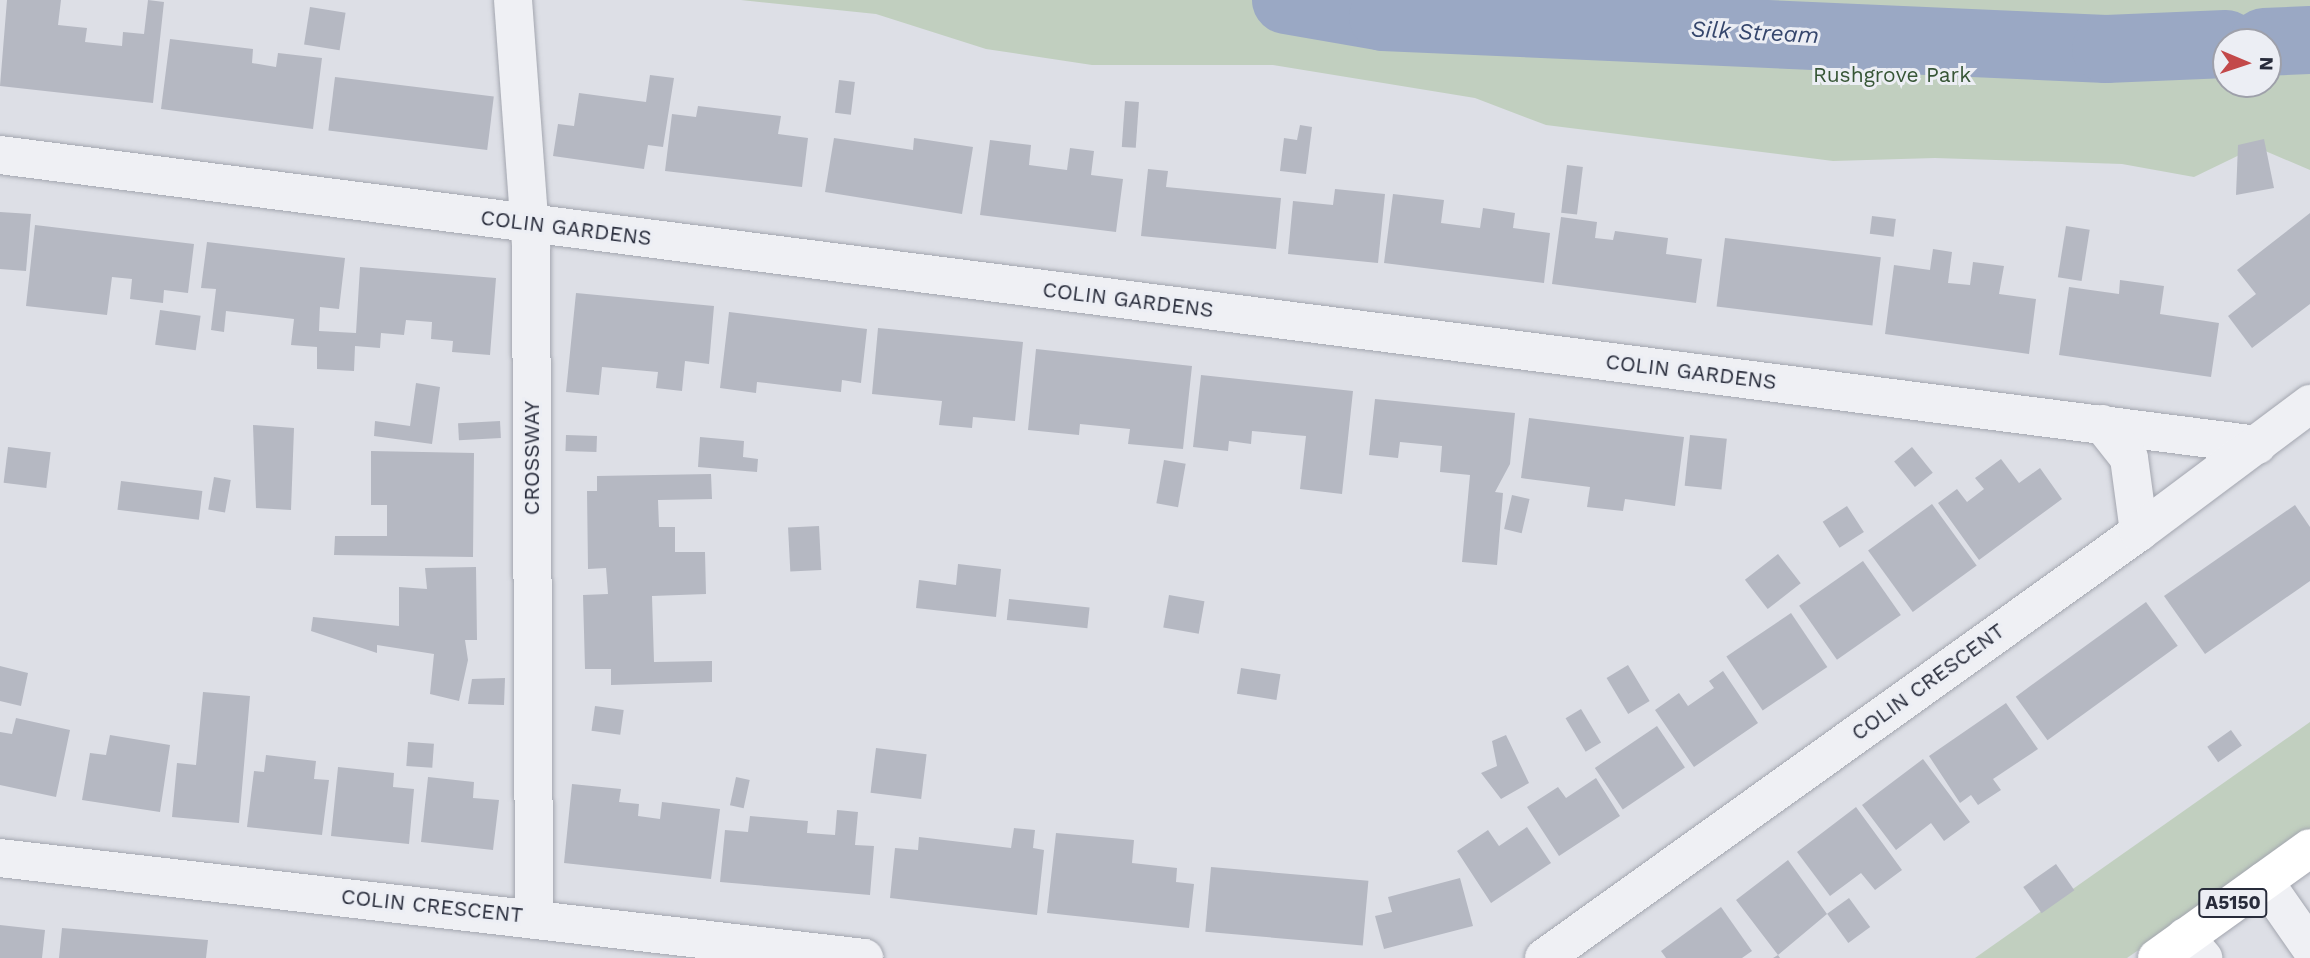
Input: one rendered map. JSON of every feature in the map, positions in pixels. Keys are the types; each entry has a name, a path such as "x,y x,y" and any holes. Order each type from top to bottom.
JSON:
{"main road":[{"name":"A5150","path":"2182,951 2285,866"}],"street":[{"name":"CROSSWAY","path":"513,0 530,224 534,918"},
{"name":"COLIN GARDENS","path":"0,155 2257,444"},
{"name":"COLIN CRESCENT","path":"1544,958 2139,532 2310,404"},
{"path":"2102,424 2129,458 2139,532"},
{"name":"COLIN CRESCENT","path":"0,858 864,958"},
{"path":"2285,866 2310,912"},
{"path":"2285,866 2310,947"}],"green space":[{"name":"Rushgrove Park","path":"741,0 2310,0 2310,170 2256,147 2194,177 2122,164 1935,158 1833,161 1546,125 1475,98 1273,65 1092,65 986,49 876,14"},
{"path":"2310,722 2310,829 2302,836 2127,958 1975,958"}],"building":[{"path":"7,0 61,0 58,25 87,28 85,42 122,46 123,32 144,34 148,0 164,2 153,103 0,86"},
{"path":"310,7 346,13 340,50 304,45"},
{"path":"170,39 253,49 252,63 276,67 278,53 322,58 313,129 161,109"},
{"path":"650,75 674,78 663,147 648,145 644,169 553,156 558,124 574,126 579,93 646,102"},
{"path":"335,77 494,96 487,150 328,131"},
{"path":"839,80 855,82 851,115 835,113"},
{"path":"1125,101 1139,102 1136,148 1122,147"},
{"path":"698,106 781,116 778,134 808,138 802,187 665,171 672,114 696,117"},
{"path":"1300,125 1312,127 1306,174 1280,171 1284,138 1297,140"},
{"path":"834,138 913,150 914,138 973,147 962,214 825,192"},
{"path":"2264,139 2274,188 2236,195 2238,145"},
{"path":"990,140 1031,145 1029,165 1067,170 1070,148 1094,151 1091,175 1123,179 1116,232 980,215"},
{"path":"1567,165 1583,167 1577,215 1561,213"},
{"path":"1148,169 1168,171 1166,187 1281,198 1276,249 1141,236"},
{"path":"1335,189 1385,194 1378,263 1288,254 1293,201 1333,205"},
{"path":"1393,194 1444,200 1441,223 1480,228 1483,208 1515,213 1513,228 1550,233 1544,283 1384,263"},
{"path":"0,212 31,214 26,271 0,269"},
{"path":"2310,213 2310,304 2252,348 2228,316 2256,294 2237,270"},
{"path":"1872,216 1896,219 1894,237 1870,234"},
{"path":"1561,217 1597,222 1595,238 1613,240 1615,231 1668,238 1666,254 1702,259 1696,303 1552,284"},
{"path":"35,225 194,244 188,293 164,290 163,303 130,299 132,279 112,277 107,315 26,306"},
{"path":"2066,226 2090,230 2082,281 2058,277"},
{"path":"1725,238 1881,257 1872,326 1717,306"},
{"path":"207,242 345,258 339,309 320,307 319,331 356,333 360,267 496,278 490,355 452,352 453,341 431,339 432,322 406,320 404,335 381,333 380,348 355,346 354,371 317,369 317,347 291,345 294,319 226,311 224,332 211,330 216,289 201,288"},
{"path":"1933,249 1952,252 1948,283 1970,285 1973,262 2004,266 1999,294 2036,299 2029,354 1885,334 1894,265 1930,270"},
{"path":"2120,280 2164,286 2160,314 2219,323 2211,377 2059,355 2069,287 2119,294"},
{"path":"576,293 714,306 709,364 685,361 682,391 656,388 658,372 602,367 599,395 566,392"},
{"path":"160,310 201,316 196,350 155,345"},
{"path":"729,312 867,329 861,383 842,380 841,392 757,382 756,393 720,388"},
{"path":"878,328 1023,342 1015,421 973,417 972,428 939,425 942,401 872,394"},
{"path":"1036,349 1192,366 1183,449 1128,444 1130,429 1080,424 1079,435 1028,430"},
{"path":"1201,375 1353,391 1342,494 1300,489 1306,436 1252,431 1251,444 1229,441 1228,451 1193,447"},
{"path":"416,383 440,387 432,444 374,436 375,421 410,426"},
{"path":"1375,399 1515,413 1510,464 1495,492 1503,493 1497,565 1462,562 1470,475 1440,472 1442,446 1400,442 1398,458 1369,455"},
{"path":"1529,418 1684,437 1675,506 1625,499 1623,511 1587,507 1590,487 1521,478"},
{"path":"500,421 501,438 459,440 458,423"},
{"path":"253,425 294,428 291,510 256,508"},
{"path":"566,435 597,436 596,452 565,451"},
{"path":"1690,435 1727,439 1721,490 1685,486"},
{"path":"700,437 744,441 743,457 758,459 757,472 698,467"},
{"path":"8,447 51,452 46,488 4,483"},
{"path":"1912,447 1933,473 1915,487 1894,461"},
{"path":"371,451 474,453 473,557 334,555 335,536 387,536 387,505 371,505"},
{"path":"2001,459 2019,483 2040,468 2062,499 1979,560 1938,503 1957,489 1967,502 1984,489 1975,478"},
{"path":"1164,460 1186,464 1178,507 1156,503"},
{"path":"711,474 712,499 658,500 659,527 675,527 675,552 705,552 706,594 652,596 654,662 712,661 712,682 611,685 611,669 585,669 583,595 608,594 606,568 588,569 587,491 597,491 597,476"},
{"path":"214,477 231,480 225,512 208,509"},
{"path":"121,481 202,491 199,520 117,510"},
{"path":"1512,495 1530,499 1522,533 1504,529"},
{"path":"1932,504 1977,565 1913,612 1868,550"},
{"path":"2295,505 2310,527 2310,581 2205,654 2164,596"},
{"path":"1847,506 1864,532 1840,548 1823,522"},
{"path":"819,526 821,570 790,572 788,528"},
{"path":"1778,554 1801,583 1768,609 1745,580"},
{"path":"1863,561 1901,615 1837,660 1799,606"},
{"path":"958,564 1001,569 996,617 916,608 919,580 956,585"},
{"path":"476,567 477,640 465,640 468,660 459,701 430,694 434,654 377,645 377,653 311,631 313,617 399,626 399,587 427,589 425,568"},
{"path":"1169,595 1204,601 1199,634 1163,627"},
{"path":"1009,599 1090,607 1087,628 1007,620"},
{"path":"2146,602 2178,646 2047,740 2016,697"},
{"path":"1791,613 1827,667 1763,711 1726,657"},
{"path":"1628,665 1650,701 1628,714 1607,678"},
{"path":"0,666 28,673 21,706 0,701"},
{"path":"1241,668 1281,674 1276,700 1237,694"},
{"path":"1723,671 1758,723 1694,767 1655,710 1679,693 1688,706 1714,688 1709,681"},
{"path":"505,678 504,705 468,704 472,679"},
{"path":"203,692 250,696 239,823 172,817 177,763 196,765"},
{"path":"2006,703 2038,749 1993,779 2001,790 1978,805 1971,795 1960,803 1929,756"},
{"path":"595,706 624,710 620,735 592,731"},
{"path":"1581,709 1601,742 1586,752 1566,718"},
{"path":"16,718 70,730 56,797 0,785 0,732 12,734"},
{"path":"1657,726 1685,767 1623,809 1595,768"},
{"path":"2231,730 2242,746 2218,762 2207,747"},
{"path":"110,735 170,745 160,812 82,800 90,753 106,755"},
{"path":"1506,735 1529,783 1501,799 1481,773 1497,766 1492,741"},
{"path":"408,742 434,744 432,768 406,766"},
{"path":"876,748 927,754 921,799 871,793"},
{"path":"266,755 316,761 314,779 329,780 322,835 247,827 254,771 264,772"},
{"path":"1923,759 1970,822 1944,841 1931,823 1896,850 1862,805"},
{"path":"338,767 394,773 393,787 414,789 409,844 331,836"},
{"path":"428,777 474,782 473,798 499,800 493,850 421,842"},
{"path":"736,777 750,780 744,808 730,805"},
{"path":"1596,778 1620,816 1559,856 1527,807 1558,787 1566,798"},
{"path":"572,784 621,789 619,802 639,804 638,816 660,819 662,802 720,809 711,879 564,863"},
{"path":"1856,807 1902,870 1875,890 1861,873 1830,896 1797,852"},
{"path":"837,810 858,812 855,845 874,846 870,895 720,882 725,830 748,832 750,816 808,821 807,833 835,835"},
{"path":"1527,827 1551,863 1491,903 1457,851 1488,830 1499,846"},
{"path":"1014,828 1035,830 1033,848 1044,850 1037,915 890,898 895,848 918,850 919,837 1011,848"},
{"path":"1056,833 1134,840 1132,863 1177,868 1176,882 1194,884 1189,928 1047,913"},
{"path":"1788,860 1827,914 1778,955 1736,900"},
{"path":"2056,864 2074,890 2042,913 2023,887"},
{"path":"1211,867 1368,881 1363,946 1205,932"},
{"path":"1460,878 1473,926 1384,949 1375,916 1392,912 1388,897"},
{"path":"1849,898 1870,927 1848,943 1827,914"},
{"path":"1721,907 1752,951 1742,958 1666,958 1661,951"},
{"path":"0,925 45,930 42,958 0,958"},
{"path":"62,928 208,940 206,958 59,958"}],"waterway":[{"name":"Silk Stream","path":"1286,0 1383,17 2106,49 2212,45"},
{"name":"Silk Stream","path":"2282,41 2310,40"}]}
